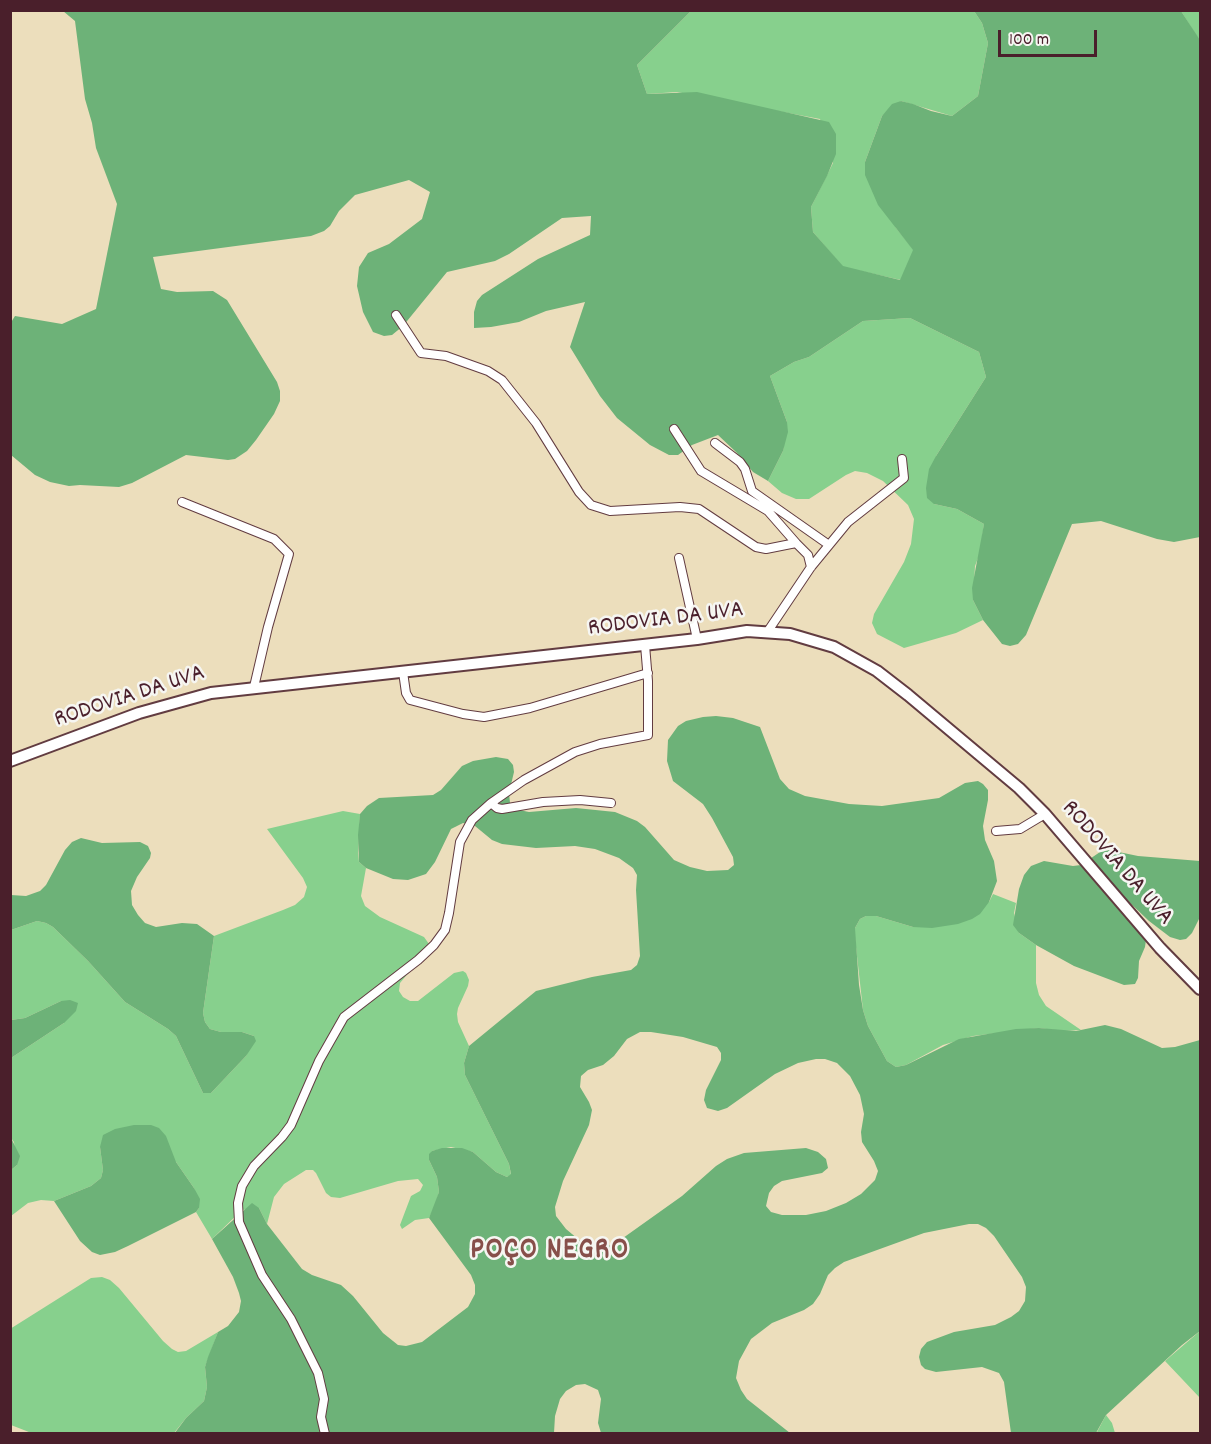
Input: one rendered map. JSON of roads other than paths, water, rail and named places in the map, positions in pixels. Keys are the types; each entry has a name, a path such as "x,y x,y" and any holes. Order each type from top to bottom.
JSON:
{"street":[{"path":"396,315 420,353 446,356 488,371 502,380 536,423 579,492 591,505 610,511 680,507 699,509 756,547 766,549 796,543"},
{"path":"674,429 701,471 768,511 808,555 811,567"},
{"path":"715,443 740,462 752,490 828,545"},
{"path":"768,631 811,567 848,522 904,478 902,459"},
{"path":"182,502 274,539 289,554 254,687"},
{"path":"680,558 697,639"},
{"name":"RODOVIA DA UVA","path":"10,761 162,705 200,695 254,687 697,639 747,631 768,631 805,637 834,647 877,671 1019,788 1045,814 1160,948 1200,989"},
{"path":"325,1434 321,1418 324,1400 318,1373 291,1319 262,1275 239,1222 238,1203 242,1186 254,1166 291,1125 319,1061 344,1017 418,960 434,945 445,930 460,842 472,820 491,803 532,775 575,752 600,744 648,735 648,673 645,645"},
{"path":"403,672 406,693 410,700 484,717 530,708 648,673"},
{"path":"491,803 502,809 543,802 580,800 611,803"},
{"path":"996,831 1020,829 1045,814"}],"district":[{"name":"POÇO NEGRO","path":"550,1253"}]}
